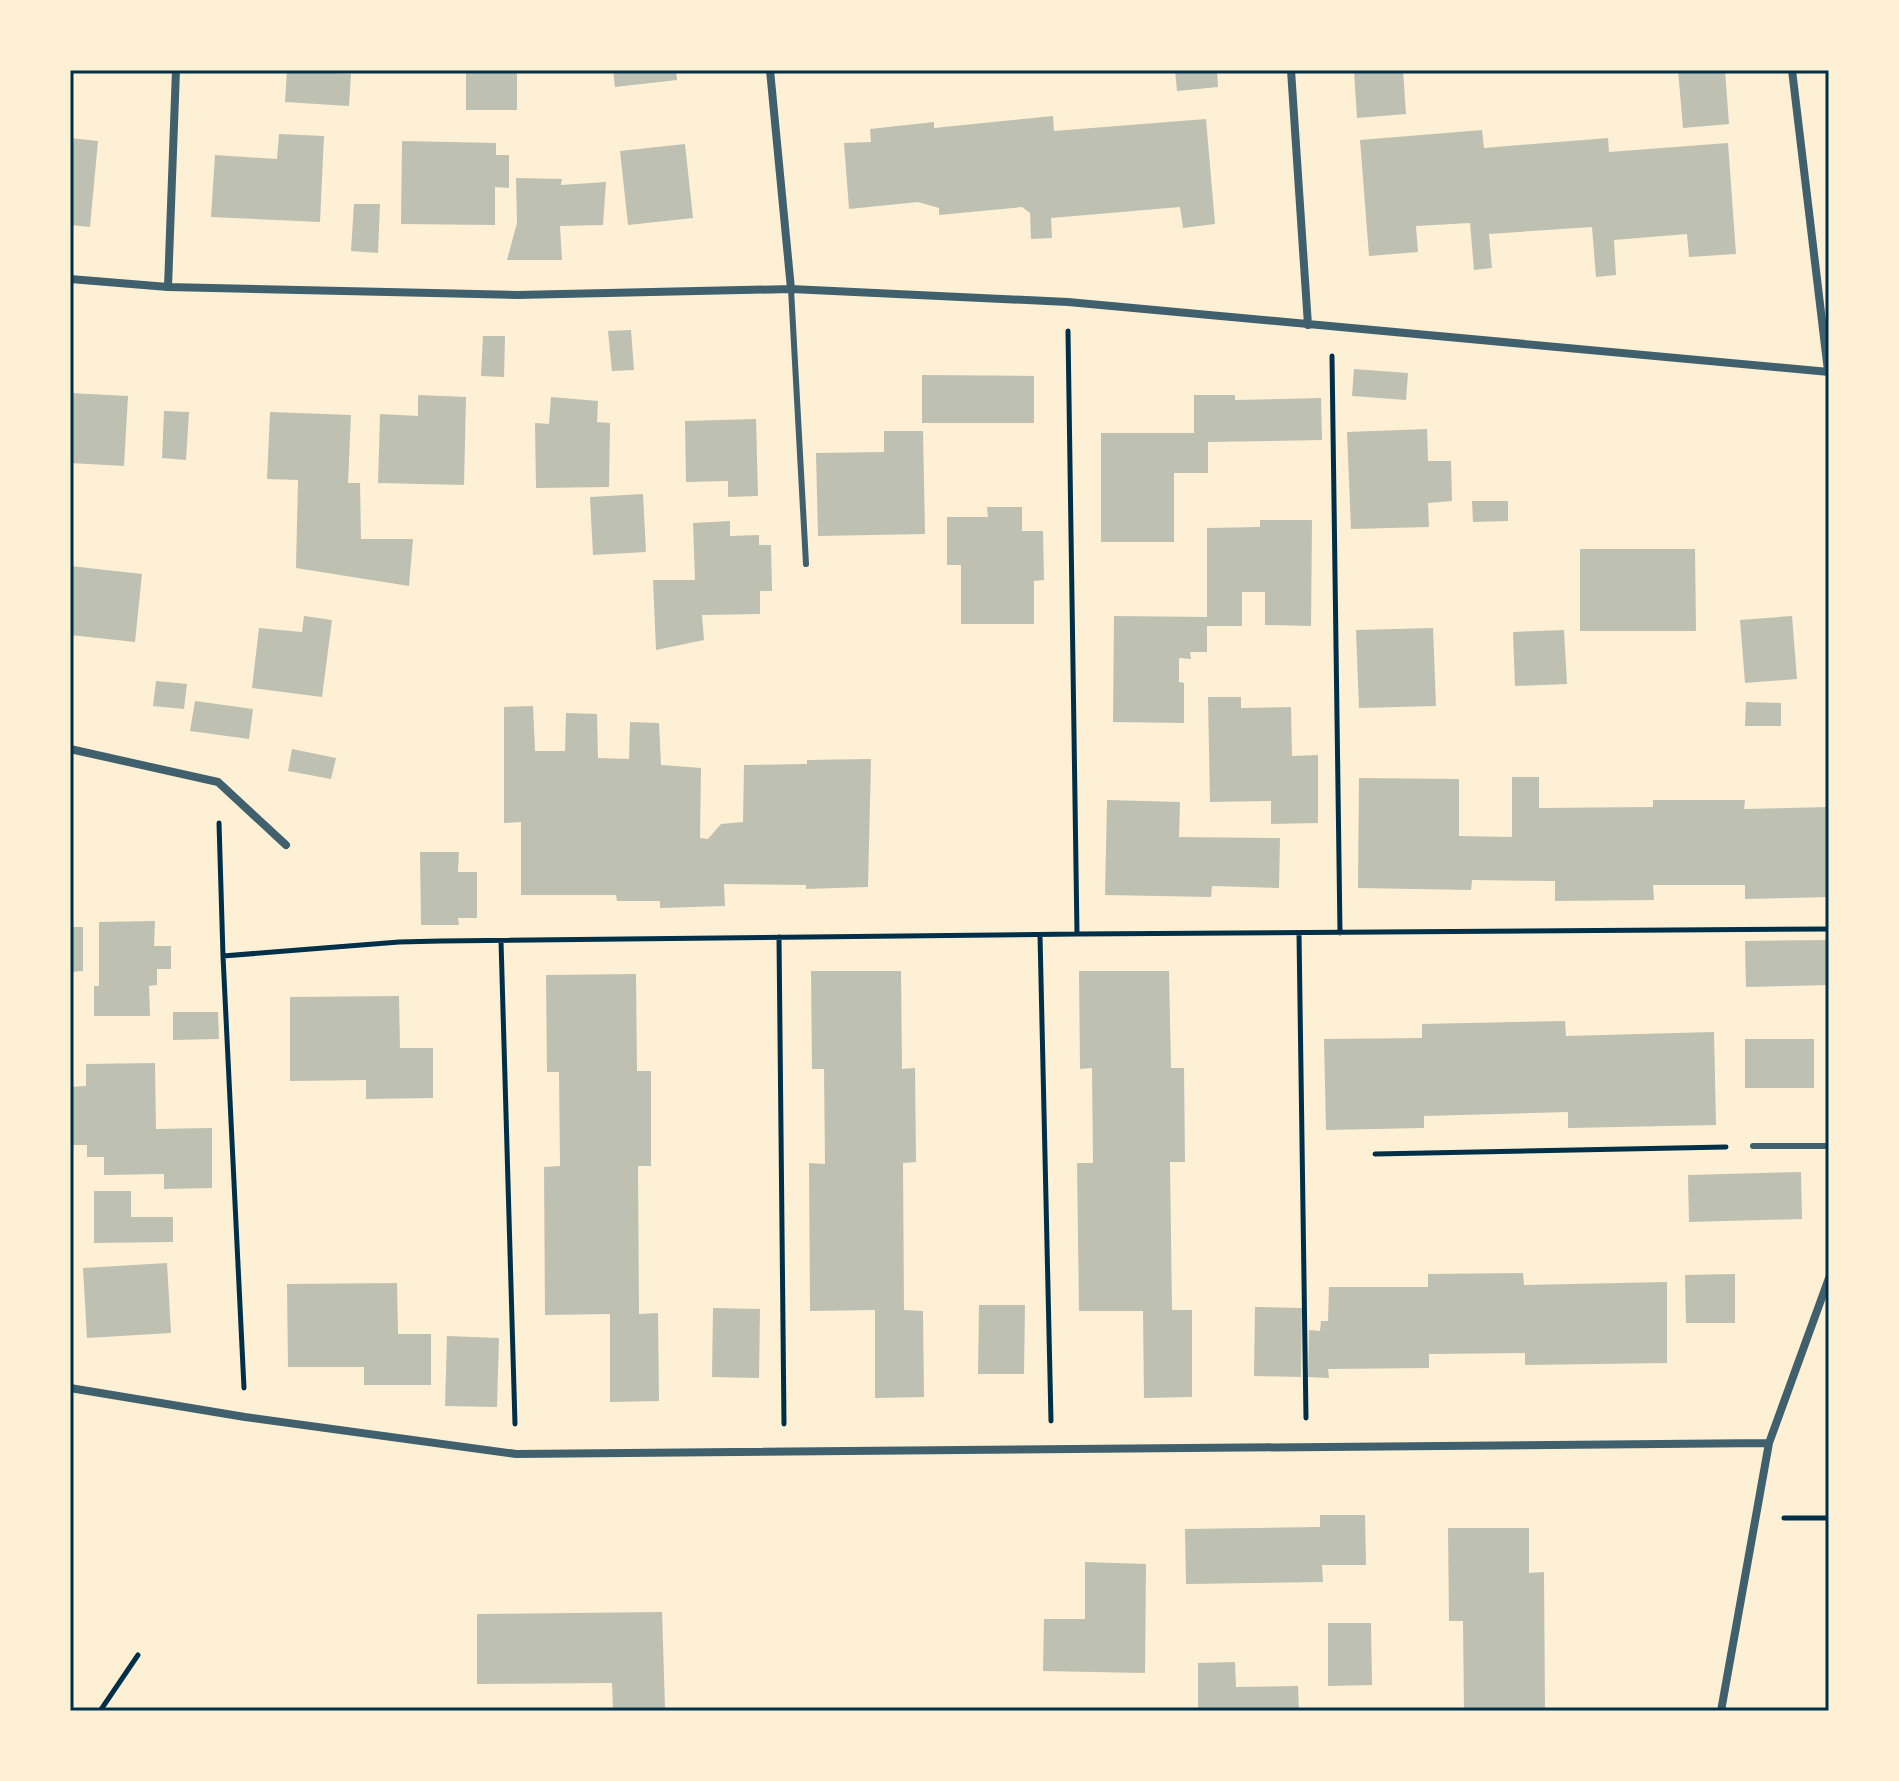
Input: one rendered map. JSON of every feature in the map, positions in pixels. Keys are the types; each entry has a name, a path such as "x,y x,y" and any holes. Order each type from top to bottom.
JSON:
{"street":[{"path":"168,287 176,70"},
{"path":"770,70 791,289"},
{"path":"1291,70 1308,325"},
{"path":"70,279 168,287 517,295 791,289 1068,302 1829,371 1792,70"},
{"path":"70,749 218,782 286,845"},
{"path":"1721,1711 1769,1443 1829,1278"},
{"path":"70,1388 245,1417 516,1454 1769,1443"}],"lane":[{"path":"791,289 806,564"},
{"path":"1753,1146 1829,1146"}],"path":[{"path":"1068,302 1077,934"},
{"path":"1332,327 1340,933"},
{"path":"218,782 245,1417"},
{"path":"223,956 399,942 1829,929"},
{"path":"1299,933 1307,1447"},
{"path":"1040,935 1051,1449"},
{"path":"779,937 784,1452"},
{"path":"501,941 516,1454"},
{"path":"1375,1154 1753,1146"},
{"path":"1755,1518 1829,1518"},
{"path":"100,1711 138,1655"}],"building":[{"path":"287,70 351,74 349,106 285,102"},
{"path":"466,70 517,70 517,110 466,110"},
{"path":"613,70 676,70 677,80 615,87"},
{"path":"1175,70 1217,70 1218,87 1177,91"},
{"path":"1403,70 1406,114 1357,118 1354,71"},
{"path":"1678,70 1725,70 1729,124 1683,128"},
{"path":"1053,116 1054,131 1206,119 1215,224 1183,228 1180,207 1051,218 1052,238 1031,239 1030,213 1022,207 939,215 939,208 918,202 849,209 844,143 871,142 870,129 934,122 934,128"},
{"path":"1482,130 1484,148 1608,138 1609,152 1728,143 1736,254 1689,257 1687,234 1614,240 1616,275 1596,277 1592,227 1489,234 1492,268 1474,270 1470,223 1416,226 1418,252 1369,256 1360,140"},
{"path":"279,134 324,136 320,222 211,217 215,155 277,159"},
{"path":"70,138 98,141 90,227 70,225"},
{"path":"402,141 496,143 496,155 509,155 509,188 495,187 495,225 401,224"},
{"path":"685,144 693,218 628,225 620,151"},
{"path":"516,178 562,179 561,185 606,182 603,225 560,226 562,260 507,260 517,223"},
{"path":"354,204 380,204 378,253 351,251"},
{"path":"631,330 634,370 612,371 608,331"},
{"path":"483,336 505,336 504,377 481,376"},
{"path":"1354,369 1408,373 1406,400 1352,396"},
{"path":"922,375 1034,376 1034,423 922,423"},
{"path":"70,393 128,396 124,466 70,463"},
{"path":"418,395 466,397 464,485 378,483 380,414 418,416"},
{"path":"1194,395 1235,395 1235,400 1321,398 1322,440 1208,442 1208,473 1174,473 1174,542 1101,542 1101,433 1194,433"},
{"path":"551,397 598,401 597,422 610,423 609,487 536,488 535,423 549,424"},
{"path":"164,411 189,412 186,460 162,458"},
{"path":"270,412 351,415 348,483 360,483 361,539 413,539 409,586 296,568 298,480 267,479"},
{"path":"756,419 758,496 728,497 728,481 686,482 685,421"},
{"path":"1427,429 1428,461 1451,461 1452,501 1428,503 1429,527 1351,529 1347,432"},
{"path":"884,431 923,431 925,534 818,536 816,453 884,452"},
{"path":"643,494 646,552 593,555 590,497"},
{"path":"1472,501 1508,501 1508,521 1473,522"},
{"path":"987,507 1022,507 1022,531 1043,531 1044,580 1034,581 1034,624 961,624 961,565 947,565 947,517 988,517"},
{"path":"1260,520 1312,520 1311,626 1265,625 1265,592 1242,592 1242,626 1207,626 1207,652 1190,652 1191,659 1179,658 1179,682 1184,683 1184,723 1113,722 1114,616 1207,617 1207,528 1260,527"},
{"path":"730,521 730,536 759,535 759,545 771,545 772,591 760,591 760,614 702,615 704,640 656,650 653,580 695,580 693,523"},
{"path":"1580,549 1695,549 1696,631 1580,631"},
{"path":"70,566 142,574 135,642 70,635"},
{"path":"304,616 332,620 322,697 252,688 259,628 302,632"},
{"path":"1792,616 1797,679 1745,683 1740,620"},
{"path":"1433,628 1436,706 1359,708 1356,630"},
{"path":"1564,630 1567,684 1515,686 1513,632"},
{"path":"156,681 187,684 184,709 153,706"},
{"path":"1208,697 1241,697 1241,708 1291,707 1292,756 1318,755 1318,823 1271,824 1271,801 1210,802"},
{"path":"195,701 253,709 249,739 190,731"},
{"path":"1746,702 1781,703 1781,726 1745,726"},
{"path":"533,706 535,751 565,751 566,713 597,714 598,758 629,759 630,722 659,723 661,765 701,768 700,838 708,839 721,824 743,822 744,765 871,759 868,887 806,889 806,885 724,884 725,906 660,908 660,901 617,901 616,895 521,895 521,822 504,823 504,707"},
{"path":"292,749 336,758 331,779 288,771"},
{"path":"1512,777 1539,777 1539,808 1653,807 1653,800 1745,800 1744,809 1829,807 1829,897 1745,899 1745,885 1653,885 1654,900 1555,901 1555,881 1472,880 1471,890 1358,888 1359,778 1459,779 1459,836 1512,837"},
{"path":"1107,800 1180,802 1179,837 1280,838 1279,888 1212,886 1211,897 1105,895"},
{"path":"420,852 459,852 458,872 477,872 477,918 458,918 459,925 421,925"},
{"path":"155,921 154,946 171,946 171,969 157,969 157,985 149,986 150,1016 94,1016 94,986 99,986 99,922"},
{"path":"70,927 83,927 83,971 70,972"},
{"path":"1829,940 1829,985 1746,987 1745,941"},
{"path":"811,971 901,971 902,1069 915,1068 916,1162 903,1163 904,1310 923,1311 924,1397 875,1398 875,1310 810,1311 809,1163 825,1164 824,1069 812,1069"},
{"path":"1079,971 1169,971 1171,1068 1184,1068 1185,1162 1170,1162 1172,1310 1192,1310 1192,1397 1144,1398 1143,1311 1079,1311 1077,1163 1093,1163 1092,1068 1080,1069"},
{"path":"636,974 637,1071 651,1071 651,1166 638,1166 639,1314 658,1313 659,1401 610,1402 610,1314 545,1315 544,1167 560,1166 559,1072 547,1072 546,975"},
{"path":"399,996 400,1048 433,1048 433,1098 366,1099 366,1080 290,1081 290,997"},
{"path":"173,1012 218,1012 219,1039 173,1040"},
{"path":"1565,1021 1566,1036 1714,1032 1716,1125 1568,1128 1568,1112 1424,1116 1424,1128 1326,1130 1324,1039 1422,1038 1422,1024"},
{"path":"1745,1039 1814,1039 1814,1088 1745,1088"},
{"path":"155,1063 156,1129 212,1128 212,1188 164,1189 164,1174 104,1175 104,1157 87,1157 87,1145 70,1145 70,1087 86,1086 86,1064"},
{"path":"1801,1172 1802,1219 1689,1222 1688,1175"},
{"path":"94,1191 131,1191 131,1217 173,1217 173,1242 94,1243"},
{"path":"167,1263 171,1333 87,1338 83,1268"},
{"path":"1523,1273 1524,1285 1667,1282 1667,1363 1525,1365 1525,1353 1429,1354 1429,1368 1328,1369 1329,1378 1308,1377 1309,1330 1320,1331 1321,1321 1328,1321 1329,1287 1428,1287 1428,1274"},
{"path":"1735,1274 1735,1323 1686,1323 1685,1275"},
{"path":"397,1283 398,1334 431,1334 431,1385 364,1385 364,1367 288,1367 287,1284"},
{"path":"979,1305 1025,1305 1024,1374 978,1374"},
{"path":"1255,1307 1302,1308 1301,1377 1254,1376"},
{"path":"713,1308 760,1309 759,1378 712,1377"},
{"path":"447,1336 499,1338 497,1407 445,1406"},
{"path":"1320,1515 1365,1515 1366,1565 1322,1565 1323,1582 1186,1584 1185,1529 1320,1527"},
{"path":"1448,1528 1529,1528 1529,1573 1544,1572 1545,1711 1464,1711 1463,1621 1449,1621"},
{"path":"1085,1562 1146,1564 1145,1673 1043,1671 1044,1619 1085,1619"},
{"path":"662,1612 665,1708 613,1709 612,1683 477,1684 477,1614"},
{"path":"1328,1623 1371,1623 1372,1685 1328,1686"},
{"path":"1235,1662 1236,1687 1298,1686 1299,1711 1198,1711 1198,1663"}]}
